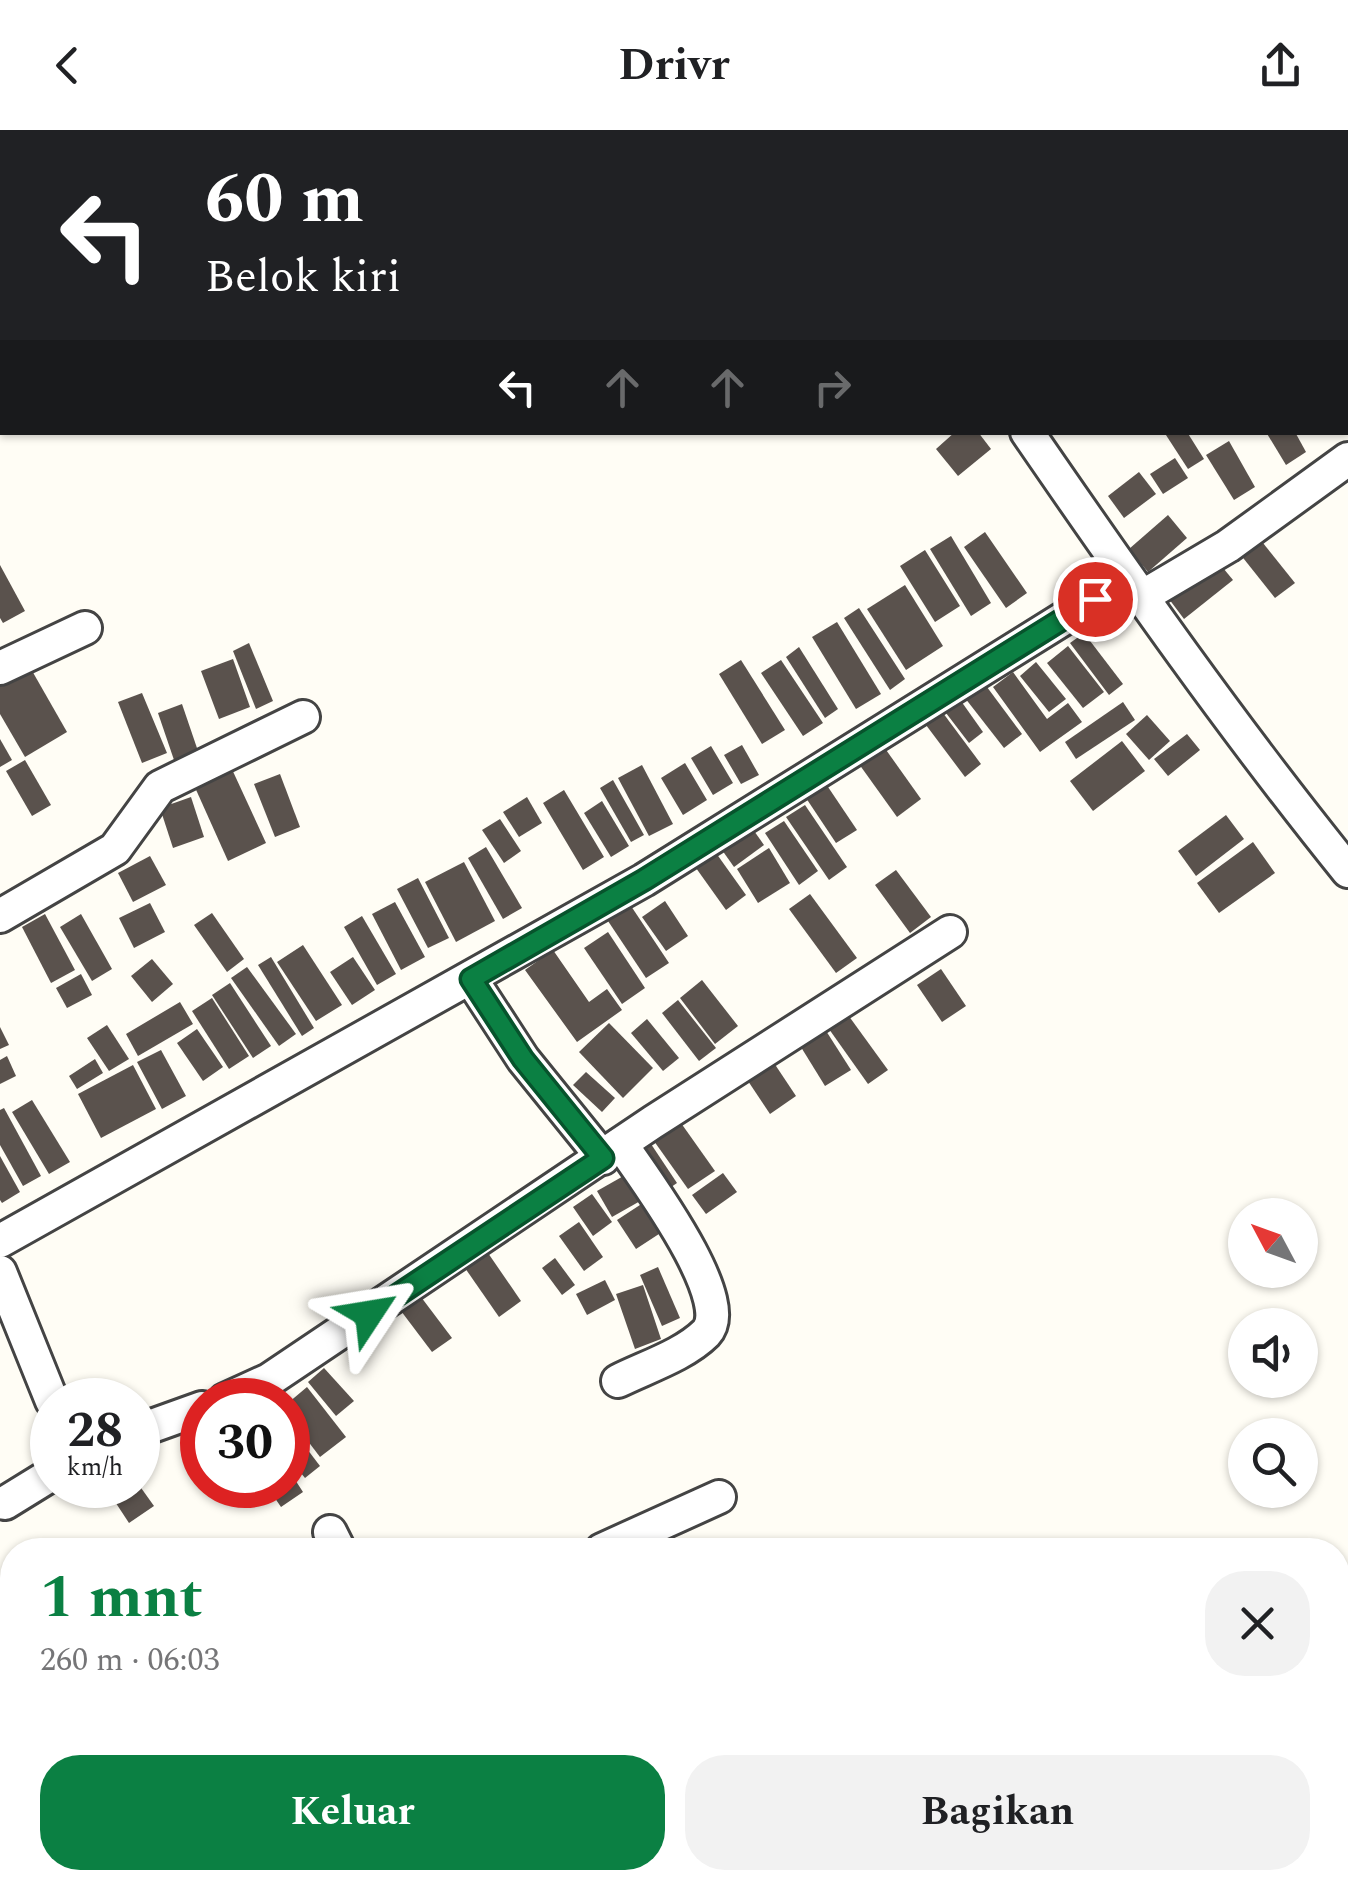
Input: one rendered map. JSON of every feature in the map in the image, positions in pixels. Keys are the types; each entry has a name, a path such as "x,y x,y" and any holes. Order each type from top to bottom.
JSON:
{"street":[{"path":"1029,435 1134,588 1348,872"},
{"path":"0,1241 644,880 1134,588 1228,546 1348,459"},
{"path":"0,668 86,628"},
{"path":"0,916 115,849 160,788 302,717"},
{"path":"272,1378 950,932"},
{"path":"471,979 523,1059 612,1151 687,1242 706,1290 713,1316 709,1331 688,1346 618,1381"},
{"path":"0,1272 43,1378"},
{"path":"5,1502 30,1487"},
{"path":"628,1538 718,1497"}],"building":[{"path":"952,435 980,435 991,449 958,476 936,449"},
{"path":"1166,435 1189,435 1204,459 1188,469"},
{"path":"1268,435 1297,435 1306,452 1286,465"},
{"path":"1229,441 1255,487 1234,500 1206,455"},
{"path":"1175,458 1188,478 1163,494 1150,474"},
{"path":"1139,472 1156,494 1124,518 1108,496"},
{"path":"1168,515 1187,538 1148,572 1129,549"},
{"path":"985,532 1027,593 1006,608 964,547"},
{"path":"1255,533 1295,583 1275,598 1236,549"},
{"path":"951,536 991,603 971,616 930,549"},
{"path":"925,550 960,606 935,622 900,566"},
{"path":"1214,557 1233,580 1184,619 1166,595"},
{"path":"0,565 25,611 3,623 0,618"},
{"path":"905,585 943,646 906,670 867,609"},
{"path":"859,608 905,679 890,690 844,618"},
{"path":"837,622 881,694 856,709 812,637"},
{"path":"1084,633 1123,684 1109,695 1070,643"},
{"path":"249,643 273,701 256,709 233,651"},
{"path":"1068,646 1104,692 1083,708 1047,663"},
{"path":"799,647 838,709 825,718 786,657"},
{"path":"233,659 250,707 219,719 201,671"},
{"path":"741,660 785,730 762,744 719,674"},
{"path":"781,660 823,723 803,736 761,673"},
{"path":"1036,662 1066,699 1049,712 1020,676"},
{"path":"31,669 67,732 25,757 0,714 0,687"},
{"path":"1013,672 1047,719 1068,703 1082,722 1040,752 993,687"},
{"path":"984,683 1022,734 1004,748 965,698"},
{"path":"142,693 167,753 142,763 118,702"},
{"path":"961,701 983,732 969,743 946,713"},
{"path":"1123,702 1135,720 1076,759 1065,742"},
{"path":"182,704 198,751 174,760 158,713"},
{"path":"943,713 981,764 965,777 926,725"},
{"path":"1147,715 1170,741 1149,760 1126,734"},
{"path":"1187,734 1200,750 1168,776 1154,759"},
{"path":"0,739 12,760 0,767"},
{"path":"1122,741 1145,771 1093,811 1070,781"},
{"path":"742,745 759,775 741,784 724,755"},
{"path":"711,746 733,783 713,795 691,758"},
{"path":"884,747 921,799 897,817 859,764"},
{"path":"25,760 51,805 32,816 6,771"},
{"path":"685,763 707,800 683,815 661,778"},
{"path":"230,765 266,843 228,861 193,783"},
{"path":"642,765 673,824 649,836 618,778"},
{"path":"280,774 300,827 275,837 254,784"},
{"path":"613,780 644,835 631,842 600,788"},
{"path":"824,781 857,830 836,843 804,795"},
{"path":"564,790 604,857 583,870 543,803"},
{"path":"191,797 204,837 173,848 160,808"},
{"path":"527,797 542,823 519,837 503,812"},
{"path":"602,801 629,846 611,857 584,813"},
{"path":"805,805 847,867 829,880 786,817"},
{"path":"1226,815 1244,839 1196,876 1178,851"},
{"path":"500,819 521,851 504,863 482,830"},
{"path":"784,821 818,871 799,885 765,833"},
{"path":"752,828 764,845 734,867 722,850"},
{"path":"1253,842 1275,873 1219,913 1197,883"},
{"path":"486,847 522,908 503,919 468,858"},
{"path":"769,848 790,883 758,903 737,869"},
{"path":"716,853 746,895 726,910 696,868"},
{"path":"150,856 166,885 133,902 118,873"},
{"path":"464,862 495,921 456,942 425,882"},
{"path":"896,870 931,917 910,933 875,885"},
{"path":"418,878 449,938 428,948 397,889"},
{"path":"810,894 857,958 836,973 789,909"},
{"path":"665,901 688,936 666,951 642,917"},
{"path":"395,902 425,957 401,970 372,914"},
{"path":"150,903 165,932 134,948 119,918"},
{"path":"631,906 669,963 646,978 608,921"},
{"path":"212,913 244,959 227,972 194,925"},
{"path":"45,914 75,970 51,983 22,927"},
{"path":"81,914 112,969 92,981 60,927"},
{"path":"362,916 396,974 377,985 344,927"},
{"path":"608,932 645,988 622,1004 584,948"},
{"path":"303,945 342,1005 316,1021 277,962"},
{"path":"553,950 589,1002 607,989 622,1010 577,1042 525,970"},
{"path":"271,957 314,1028 302,1036 258,965"},
{"path":"353,957 375,990 352,1005 330,972"},
{"path":"152,959 173,984 152,1002 131,976"},
{"path":"247,967 296,1034 279,1046 231,978"},
{"path":"941,969 966,1006 942,1022 917,985"},
{"path":"81,974 92,995 67,1008 56,988"},
{"path":"702,980 738,1026 715,1044 680,998"},
{"path":"230,983 271,1046 253,1058 212,995"},
{"path":"212,998 249,1056 229,1069 192,1011"},
{"path":"678,1000 716,1048 699,1061 662,1013"},
{"path":"180,1002 193,1024 138,1056 126,1034"},
{"path":"843,1008 888,1070 868,1084 824,1022"},
{"path":"647,1019 679,1058 663,1071 631,1033"},
{"path":"609,1023 653,1068 623,1098 579,1052"},
{"path":"821,1023 851,1070 825,1086 796,1039"},
{"path":"107,1025 129,1059 109,1071 87,1038"},
{"path":"0,1027 9,1045 0,1049"},
{"path":"197,1029 223,1067 203,1081 177,1043"},
{"path":"161,1050 186,1096 162,1109 137,1062"},
{"path":"7,1056 16,1076 0,1084 0,1060"},
{"path":"95,1059 103,1073 77,1089 69,1076"},
{"path":"772,1060 796,1096 770,1114 746,1078"},
{"path":"133,1065 156,1109 101,1138 78,1094"},
{"path":"586,1072 615,1098 602,1112 573,1085"},
{"path":"32,1100 70,1162 49,1174 12,1112"},
{"path":"4,1108 41,1176 23,1186 0,1145 0,1110"},
{"path":"676,1116 715,1171 688,1189 649,1134"},
{"path":"645,1135 677,1183 658,1196 626,1147"},
{"path":"0,1156 20,1192 2,1203 0,1200"},
{"path":"723,1173 737,1192 706,1214 692,1195"},
{"path":"627,1174 642,1200 612,1217 597,1191"},
{"path":"592,1194 612,1222 593,1236 573,1207"},
{"path":"643,1203 662,1232 636,1249 617,1220"},
{"path":"579,1222 603,1257 584,1271 559,1236"},
{"path":"488,1253 521,1301 499,1317 465,1268"},
{"path":"555,1258 575,1285 562,1295 542,1268"},
{"path":"658,1267 680,1318 662,1326 640,1275"},
{"path":"605,1280 615,1300 587,1315 576,1294"},
{"path":"643,1285 661,1339 635,1349 616,1294"},
{"path":"418,1293 452,1338 432,1352 398,1307"},
{"path":"324,1368 354,1401 336,1416 310,1380"},
{"path":"310,1391 346,1437 320,1457 310,1444"},
{"path":"310,1453 320,1466 310,1474"},
{"path":"119,1508 151,1508 129,1523"}],"route":[{"path":"369,1314 603,1158 523,1059 471,979 644,880 1095,599"}]}
